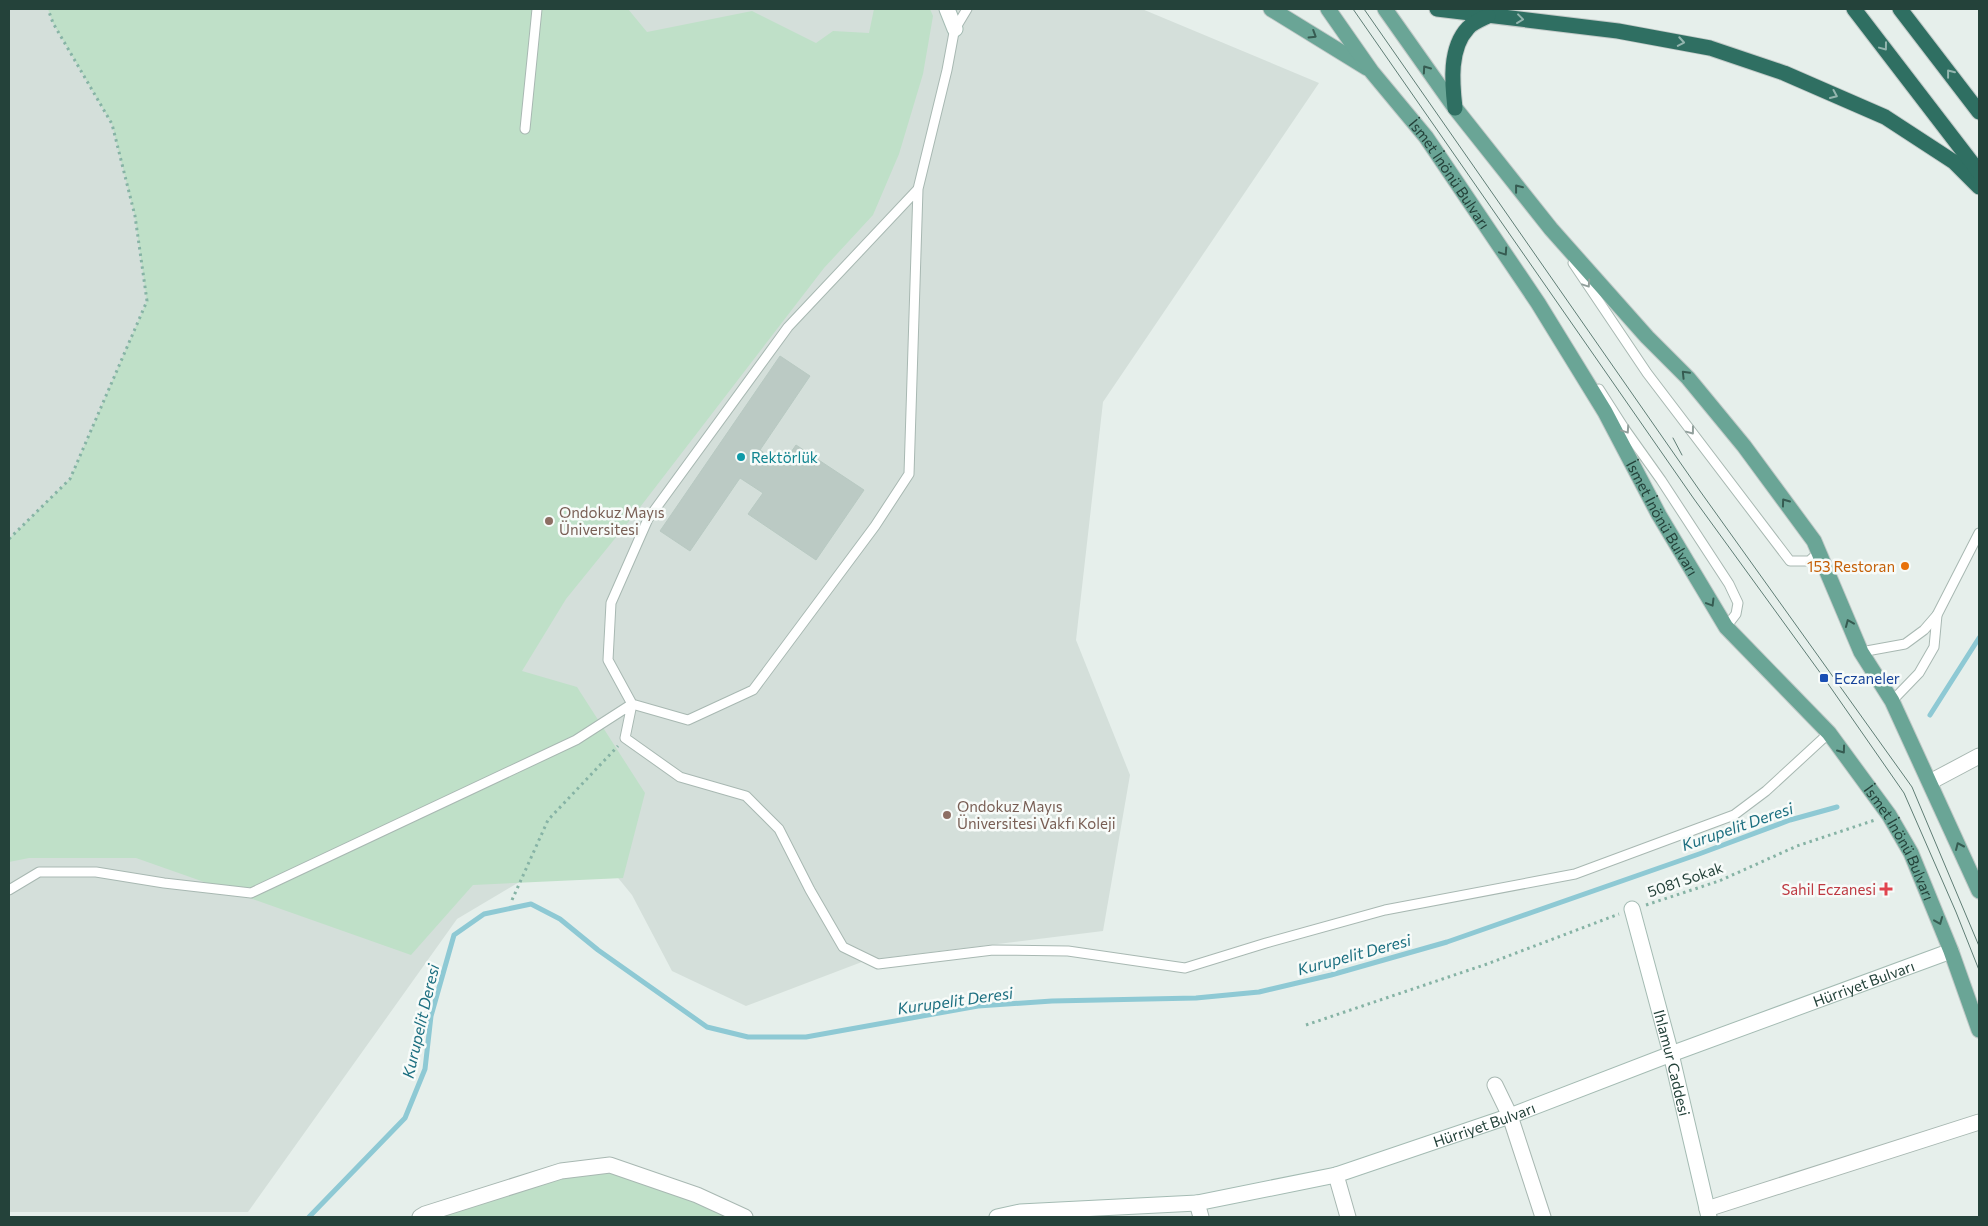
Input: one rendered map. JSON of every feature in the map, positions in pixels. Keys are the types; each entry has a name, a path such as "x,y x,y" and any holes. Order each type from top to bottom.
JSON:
{"highway":[{"path":"1437,9 1618,31 1710,48 1784,73 1885,117 1954,162 1979,187"},
{"path":"1854,9 1979,172"},
{"path":"1900,9 1979,112"},
{"path":"1455,108 1454,62 1458,44 1468,27 1488,16"}],"main road":[{"path":"1271,9 1372,72"},
{"name":"İsmet İnönü Bulvarı","path":"1328,9 1372,72 1426,137 1538,303 1605,412 1659,515 1726,627 1829,732 1889,815 1911,853 1950,950 1979,1030"},
{"path":"1384,9 1455,108 1550,229 1694,385 1750,454 1814,541 1861,652 1892,701 1979,891"}],"street":[{"path":"947,9 955,29"},
{"path":"1930,782 1979,756"},
{"name":"Ihlamur Caddesi","path":"1632,909 1671,1054 1708,1213"},
{"name":"Hürriyet Bulvarı","path":"997,1217 1199,1210 1336,1174 1510,1116 1950,950"},
{"path":"1495,1085 1510,1116 1544,1217"},
{"path":"1708,1213 1979,1122"},
{"path":"420,1217 561,1170 610,1165 697,1195 745,1217"},
{"path":"1336,1174 1348,1217"}],"lane":[{"path":"525,129 537,9"},
{"path":"9,890 39,872 96,872 164,883 251,893 576,740 632,704 688,720 753,690 875,526 909,474 918,189 947,70 955,29 954,9"},
{"path":"955,29 967,9"},
{"path":"918,189 788,327 648,518 611,603 608,660 632,704 625,738 680,777 746,796 779,829 810,890 843,946 878,964 1002,950 1068,951 1185,968 1266,942 1385,910 1575,874 1734,815 1766,791 1829,732"},
{"path":"1550,229 1647,373 1790,560 1809,561 1818,553"},
{"path":"1538,303 1661,480 1729,584 1738,603 1736,614 1726,627"},
{"path":"1861,652 1905,644 1924,630 1937,615 1979,533"},
{"path":"1892,701 1919,673 1934,647 1937,615"}],"path":[{"path":"9,539 70,479 147,301 135,216 112,124 53,23 48,9"},
{"path":"512,900 548,820 625,738"},
{"name":"5081 Sokak","path":"1306,1025 1487,964 1632,909 1719,881 1797,846 1889,815"}],"shaded area":[{"name":"Ondokuz Mayıs Üniversitesi","path":"9,9 1142,9 1319,83 1103,402 1076,640 1130,775 1103,931 867,960 746,1006 672,971 632,895 588,841 457,919 248,1212 9,1212"}],"green space":[{"path":"48,9 628,9 647,32 752,11 816,43 833,31 869,33 874,9 930,9 933,16 923,74 899,154 873,215 824,268 634,515 566,599 522,671 577,687 645,793 623,878 473,885 411,955 136,858 29,858 9,862 9,539 70,479 147,301 135,216 112,124 53,23"},
{"path":"610,1165 745,1217 421,1217"}],"building":[{"name":"Rektörlük","path":"780,356 810,376 760,450 782,465 796,445 864,490 816,560 748,514 763,493 740,478 690,551 660,531"}],"waterway":[{"name":"Kurupelit Deresi","path":"1930,715 1979,638"},
{"name":"Kurupelit Deresi","path":"309,1217 405,1118 425,1069 431,1016 454,935 484,914 531,904 560,919 598,950 707,1027 748,1037 806,1037 978,1006 1052,1001 1196,998 1259,992 1331,975 1447,942 1699,854 1790,820 1837,807"}],"tram line":[{"path":"1353,9 1694,499 1824,678 1904,793 1979,970"},
{"path":"1364,9 1700,491 1912,787 1979,946"},
{"path":"1673,438 1682,455"}],"place":[{"name":"Rektörlük","path":"741,457"},
{"name":"Ondokuz Mayıs Üniversitesi","path":"549,521"},
{"name":"153 Restoran","path":"1905,566"},
{"name":"Eczaneler","path":"1824,678"},
{"name":"Ondokuz Mayıs Üniversitesi Vakfı Koleji","path":"947,815"},
{"name":"Sahil Eczanesi","path":"1886,889"}]}
